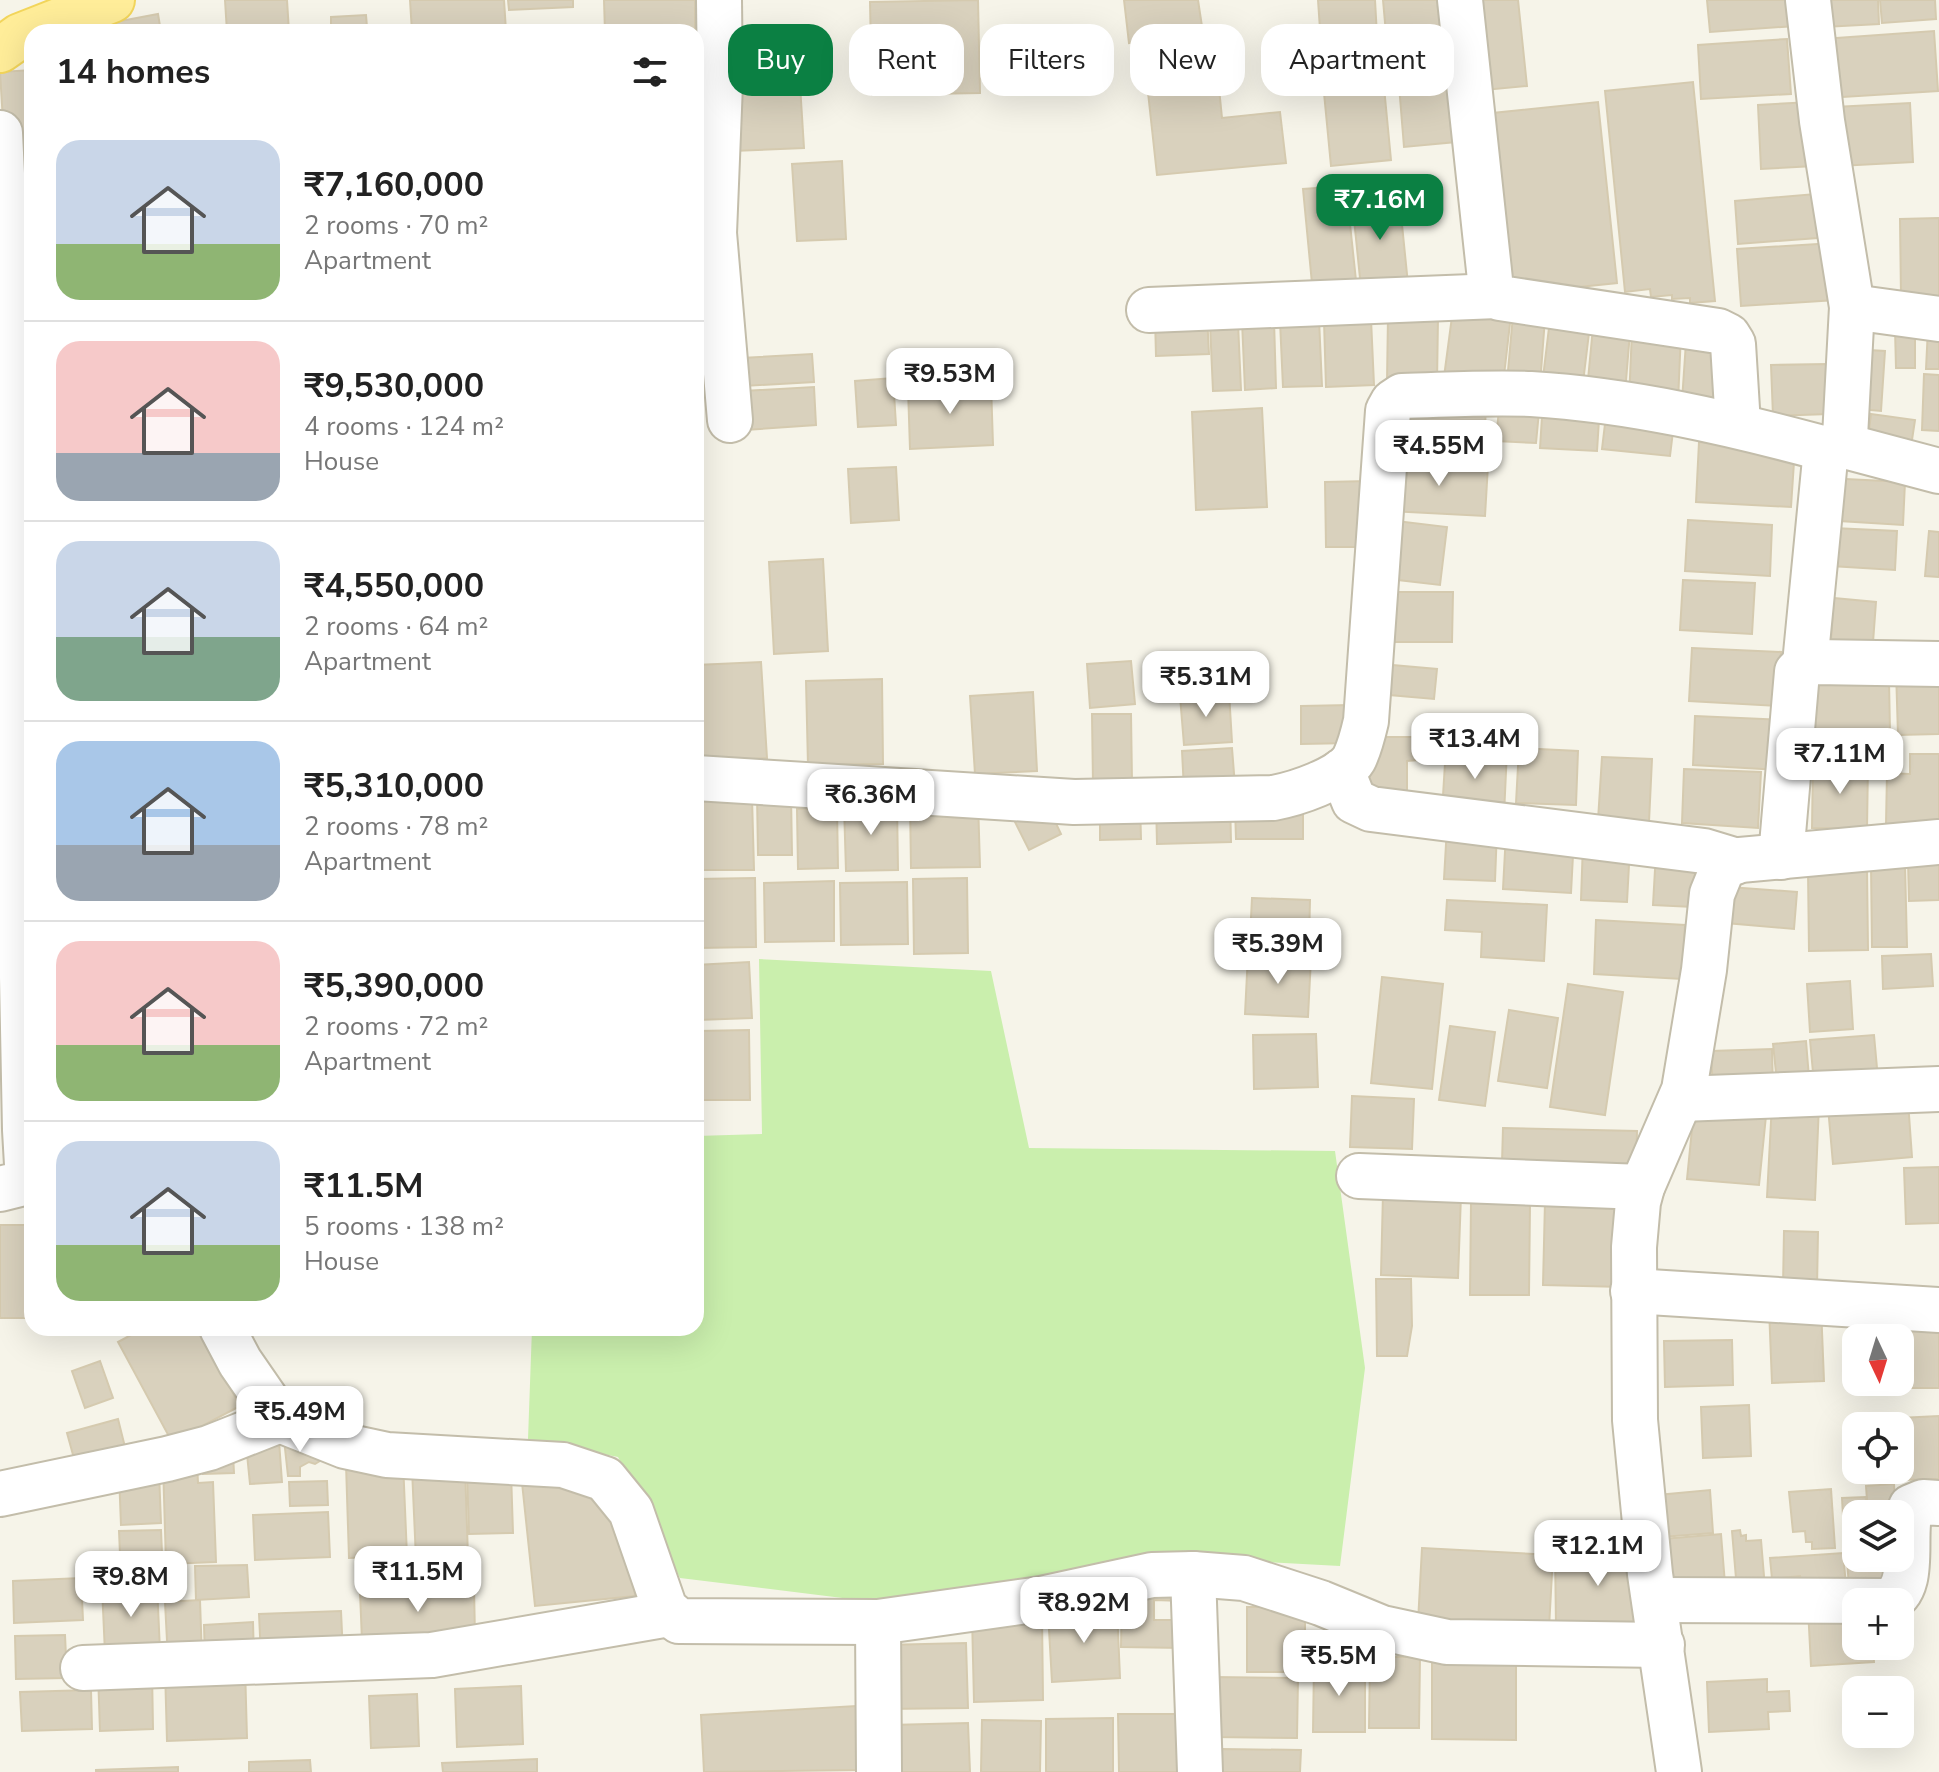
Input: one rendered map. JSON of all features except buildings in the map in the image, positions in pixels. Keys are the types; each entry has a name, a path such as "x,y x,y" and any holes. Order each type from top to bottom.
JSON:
{"main road":[{"path":"51,24 112,0"},
{"path":"0,50 24,34"}],"street":[{"path":"719,0 720,84 714,233 730,420"},
{"path":"1460,0 1491,289 1497,296"},
{"path":"1781,857 1794,680 1805,664 1834,447 1845,437 1852,307 1822,121 1808,0"},
{"path":"0,133 24,749"},
{"path":"1149,310 1497,296 1718,331 1728,336 1733,344 1738,425"},
{"path":"1852,307 1939,319"},
{"path":"704,779 1074,802 1273,798 1305,790 1342,771 1352,762 1366,721 1388,411 1393,402 1402,396 1530,394 1629,405 1738,425 1939,471"},
{"path":"1805,664 1939,664"},
{"path":"1342,771 1354,801 1371,809 1704,851 1737,861"},
{"path":"1679,1772 1655,1600 1635,1420 1635,1232 1642,1187 1649,1166 1681,1099 1704,970 1712,894 1723,867 1737,861 1939,842"},
{"path":"1681,1099 1939,1089"},
{"path":"20,1184 24,1141"},
{"path":"1359,1176 1642,1187"},
{"path":"1633,1291 1939,1310"},
{"path":"226,1336 240,1362 280,1420 366,1452 563,1465 605,1479 631,1511 665,1609 679,1621 878,1622 1041,1599 1152,1575 1193,1574 1244,1578 1321,1603 1382,1628 1447,1642 1662,1645"},
{"path":"0,1494 209,1448 280,1420"},
{"path":"1655,1600 1887,1601 1901,1593 1905,1579 1911,1507 1923,1502 1939,1503"},
{"path":"1193,1574 1200,1772"},
{"path":"83,1668 432,1655 669,1614"},
{"path":"878,1622 879,1772"}],"green space":[{"path":"759,959 991,971 1029,1148 1335,1151 1365,1368 1340,1566 1149,1556 923,1608 680,1578 618,1457 528,1439 532,1336 704,1336 704,1136 762,1134"}]}
